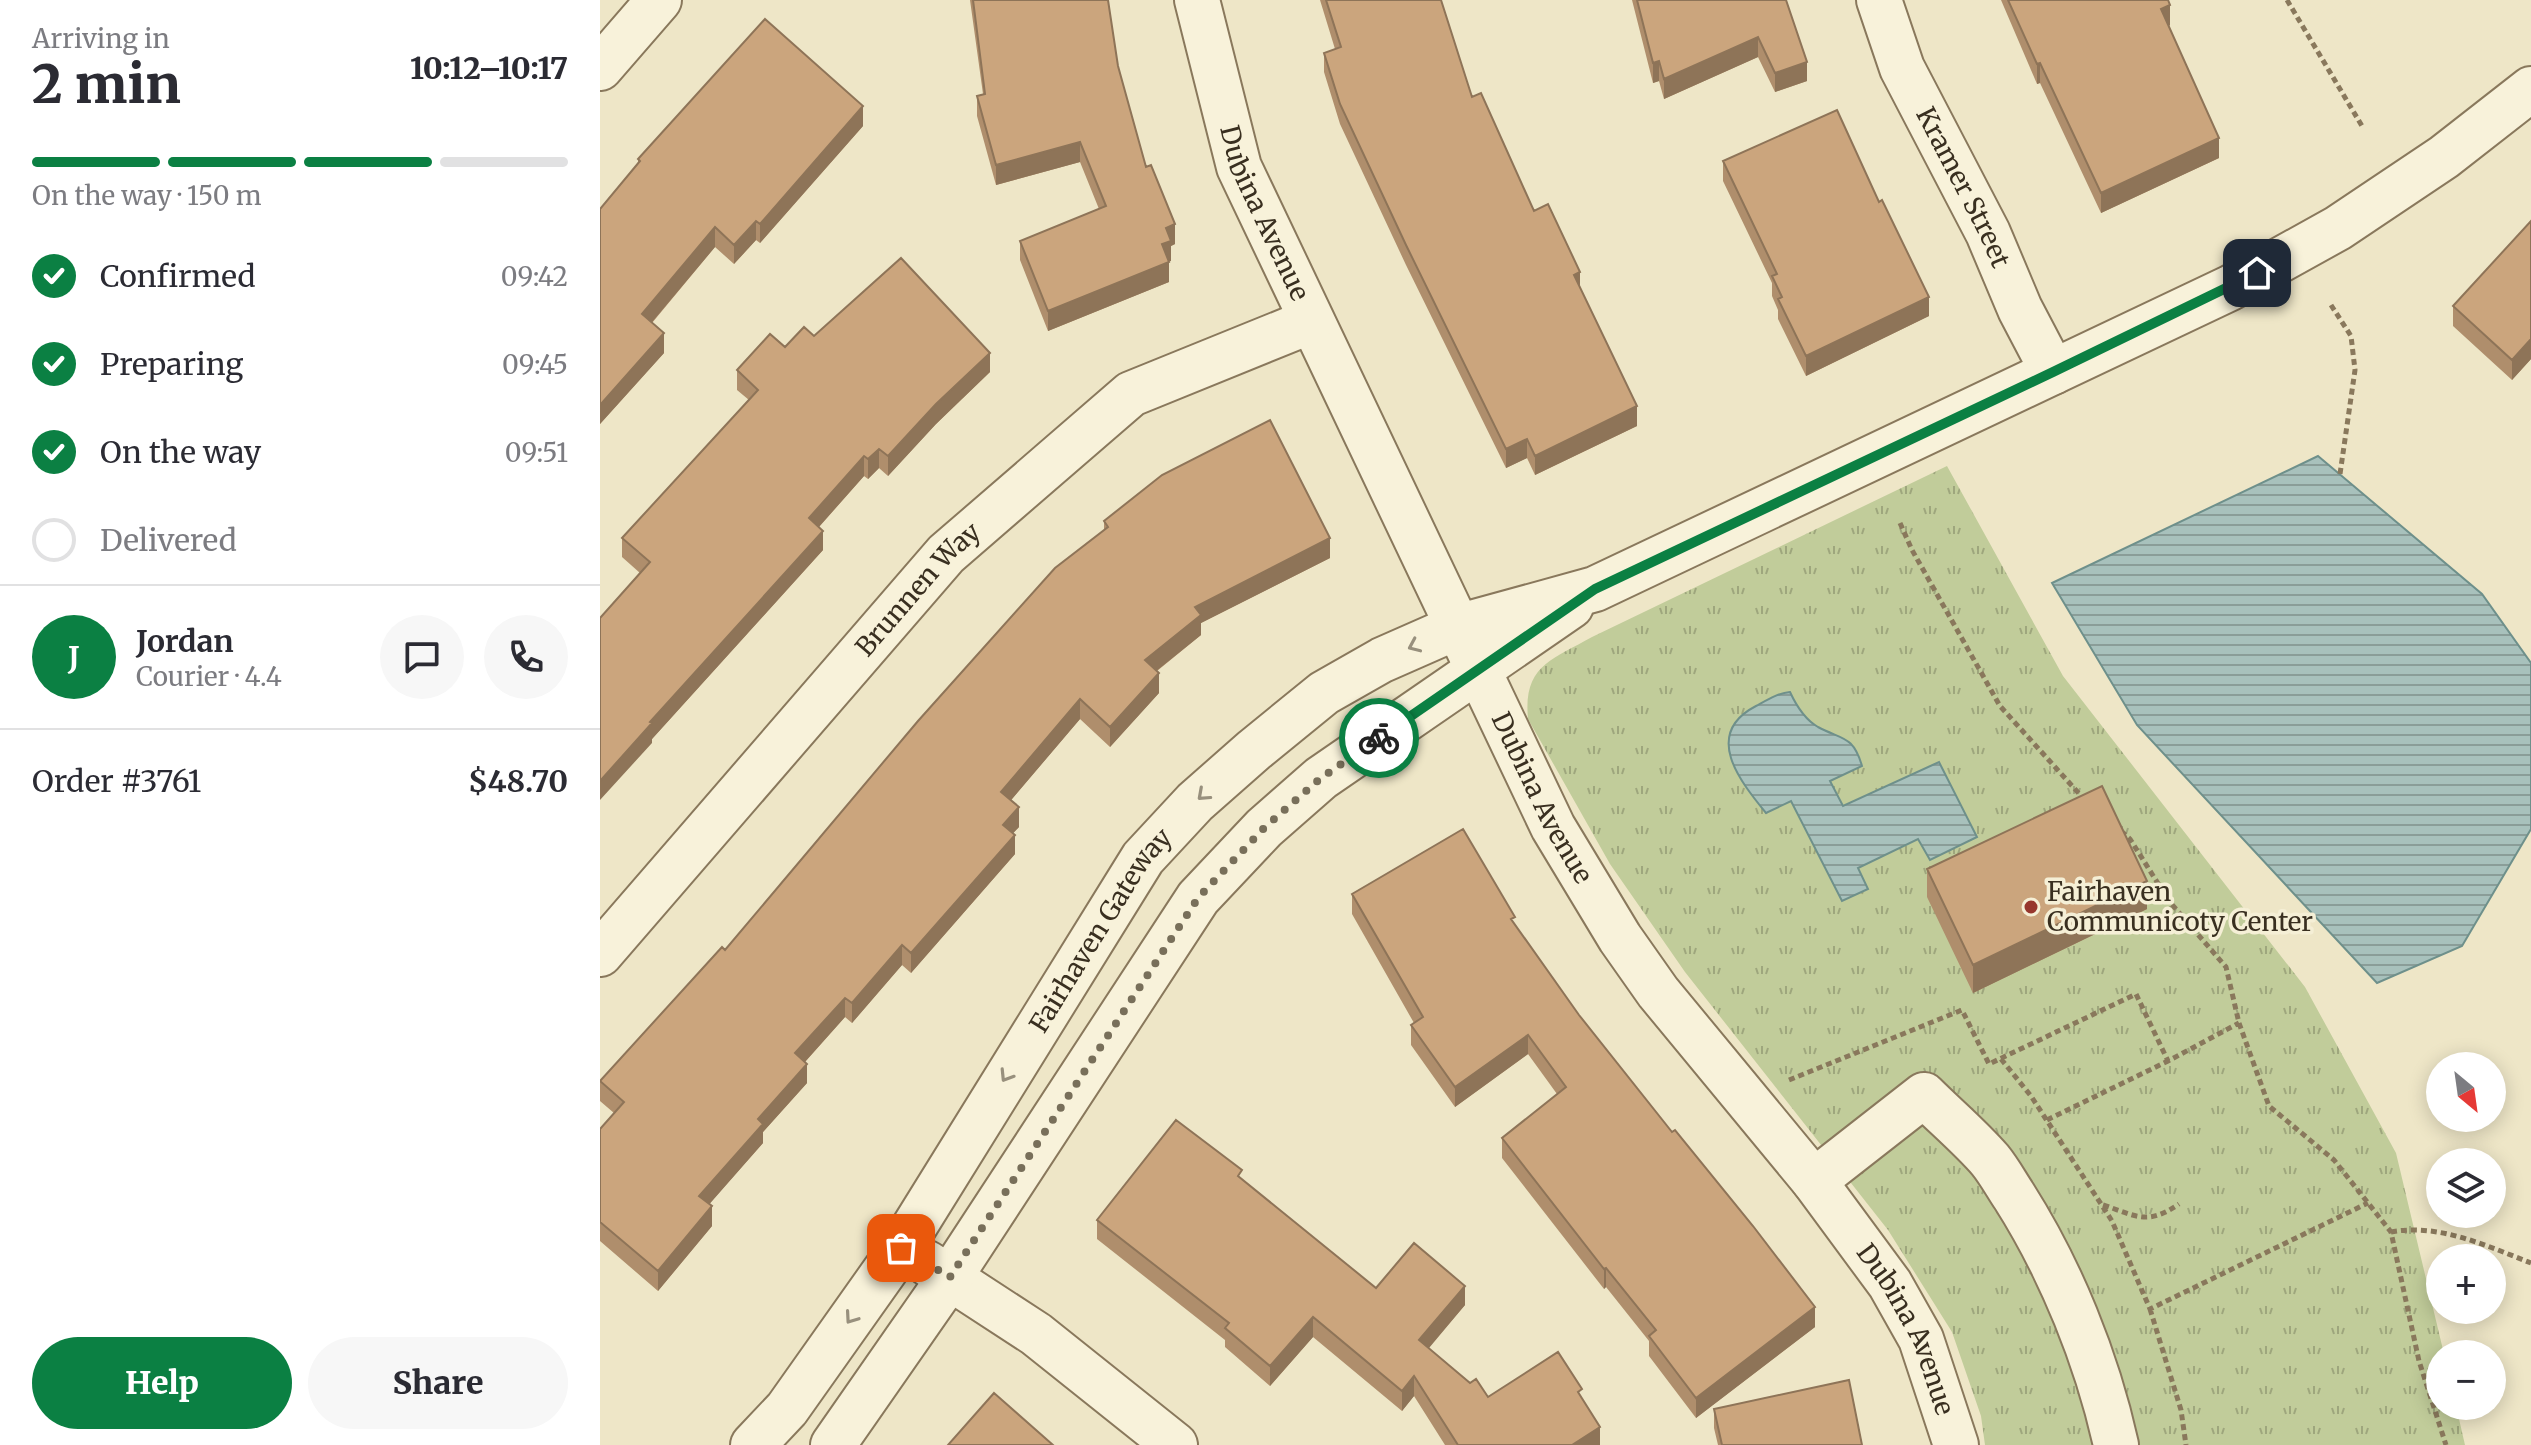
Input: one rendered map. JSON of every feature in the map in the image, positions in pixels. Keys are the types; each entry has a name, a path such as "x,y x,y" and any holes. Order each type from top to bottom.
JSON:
{"street":[{"path":"600,68 659,0"},
{"name":"Dubina Avenue","path":"1197,0 1239,167 1553,827 1620,938 1658,992 1814,1181 1890,1284 1921,1339 1956,1445"},
{"name":"Kramer Street","path":"1879,0 1902,68 1988,233 2020,309 2053,372"},
{"name":"Fairhaven Gateway","path":"833,1445 950,1277 1198,898 1264,828 1321,778 1595,589 2230,288 2338,228 2444,157 2531,89"},
{"name":"Brunnen Way","path":"600,954 946,554 1131,394 1311,321"},
{"name":"Fairhaven Gateway","path":"753,1445 787,1409 901,1248 1143,858 1195,802 1324,693 1382,660 1457,627 1595,589"},
{"path":"1814,1181 1924,1095 1991,1161 2029,1220 2056,1274 2082,1338 2108,1409 2116,1445"},
{"path":"901,1248 1036,1334 1175,1445"}],"path":[{"path":"2287,0 2362,126"},
{"path":"2331,305 2351,336 2355,370 2340,474"},
{"path":"1900,523 1912,550 2000,706 2086,801"},
{"path":"2119,829 2130,839 2169,901 2226,967 2239,1023 2269,1106 2334,1160 2391,1232 2419,1361 2446,1445"},
{"path":"1789,1080 1962,1010 1989,1064 2136,994 2168,1061"},
{"path":"2047,1120 2239,1023"},
{"path":"2000,1058 2047,1120 2112,1221 2150,1309 2181,1410 2186,1445"},
{"path":"2150,1309 2368,1203"},
{"path":"2103,1205 2141,1217 2160,1217 2179,1204"},
{"path":"2391,1232 2435,1230 2531,1263"}],"green space":[{"path":"1947,466 2063,676 2305,987 2396,1153 2426,1279 2426,1324 2437,1324 2441,1340 2426,1340 2426,1420 2459,1420 2465,1445 1985,1445 1981,1416 1952,1332 1888,1230 1685,972 1610,864 1528,719 1530,687 1535,676 1552,659"}],"water":[{"path":"2318,456 2482,594 2531,663 2531,829 2462,946 2377,983 2137,725 2052,583"},
{"path":"1790,692 1809,720 1846,740 1859,756 1862,766 1830,781 1843,806 1939,762 1977,837 1930,860 1918,839 1858,868 1868,889 1842,901 1791,801 1766,813 1746,787 1731,758 1731,730 1740,717 1768,699"}],"building":[{"path":"973,0 1108,0 1118,66 1146,167 1151,165 1175,224 1166,228 1171,241 1162,244 1169,262 1048,311 1020,241 1106,206 1080,142 996,165 977,96 985,94"},
{"path":"1326,0 1441,0 1472,97 1481,93 1534,211 1548,204 1580,272 1574,275 1637,406 1535,456 1527,439 1506,449 1340,104 1324,53 1341,47"},
{"path":"1637,0 1786,0 1807,62 1775,73 1758,37 1664,79 1659,61 1653,63"},
{"path":"2008,0 2168,0 2170,5 2161,9 2219,138 2101,193"},
{"path":"765,19 863,106 760,224 756,221 734,245 715,227 642,314 664,333 600,405 600,209 640,161 638,159"},
{"path":"1837,110 1879,202 1882,200 1929,297 1806,356 1778,299 1782,297 1772,276 1777,274 1723,161"},
{"path":"2531,221 2531,339 2512,360 2453,306"},
{"path":"901,258 990,353 936,404 888,456 879,449 868,459 864,456 809,518 823,531 600,781 600,618 650,562 622,538 758,390 737,370 770,334 785,347 804,327 814,336"},
{"path":"1270,420 1330,538 1195,607 1201,615 1145,660 1159,673 1110,727 1080,699 1001,792 1019,807 1003,825 1015,835 911,953 902,945 852,1003 845,998 795,1053 807,1064 758,1119 763,1124 699,1196 712,1206 658,1271 600,1222 600,1129 624,1102 600,1081 722,947 725,950 918,721 1055,568 1108,527 1104,521 1162,475"},
{"path":"2102,786 2147,881 1973,965 1927,869"},
{"path":"1463,829 1515,917 1511,919 1579,1015 1672,1132 1675,1130 1753,1226 1815,1307 1696,1398 1649,1336 1656,1330 1502,1138 1566,1087 1528,1035 1455,1087 1411,1025 1423,1017 1352,894"},
{"path":"1176,1120 1242,1170 1238,1176 1376,1288 1414,1243 1465,1286 1419,1340 1470,1383 1476,1379 1488,1397 1558,1352 1582,1389 1578,1392 1600,1427 1572,1445 1458,1445 1414,1376 1402,1391 1313,1317 1270,1366 1225,1328 1229,1323 1097,1220"},
{"path":"1849,1380 1862,1445 1722,1445 1714,1409"},
{"path":"994,1393 1053,1445 948,1445"}],"way so far":[{"path":"901,1248 950,1277 1198,898 1264,828 1321,778 1379,738"}],"place":[{"name":"Fairhaven Communicoty Center","path":"2031,907"}],"route":[{"path":"1379,738 1595,589 2257,273"}]}
